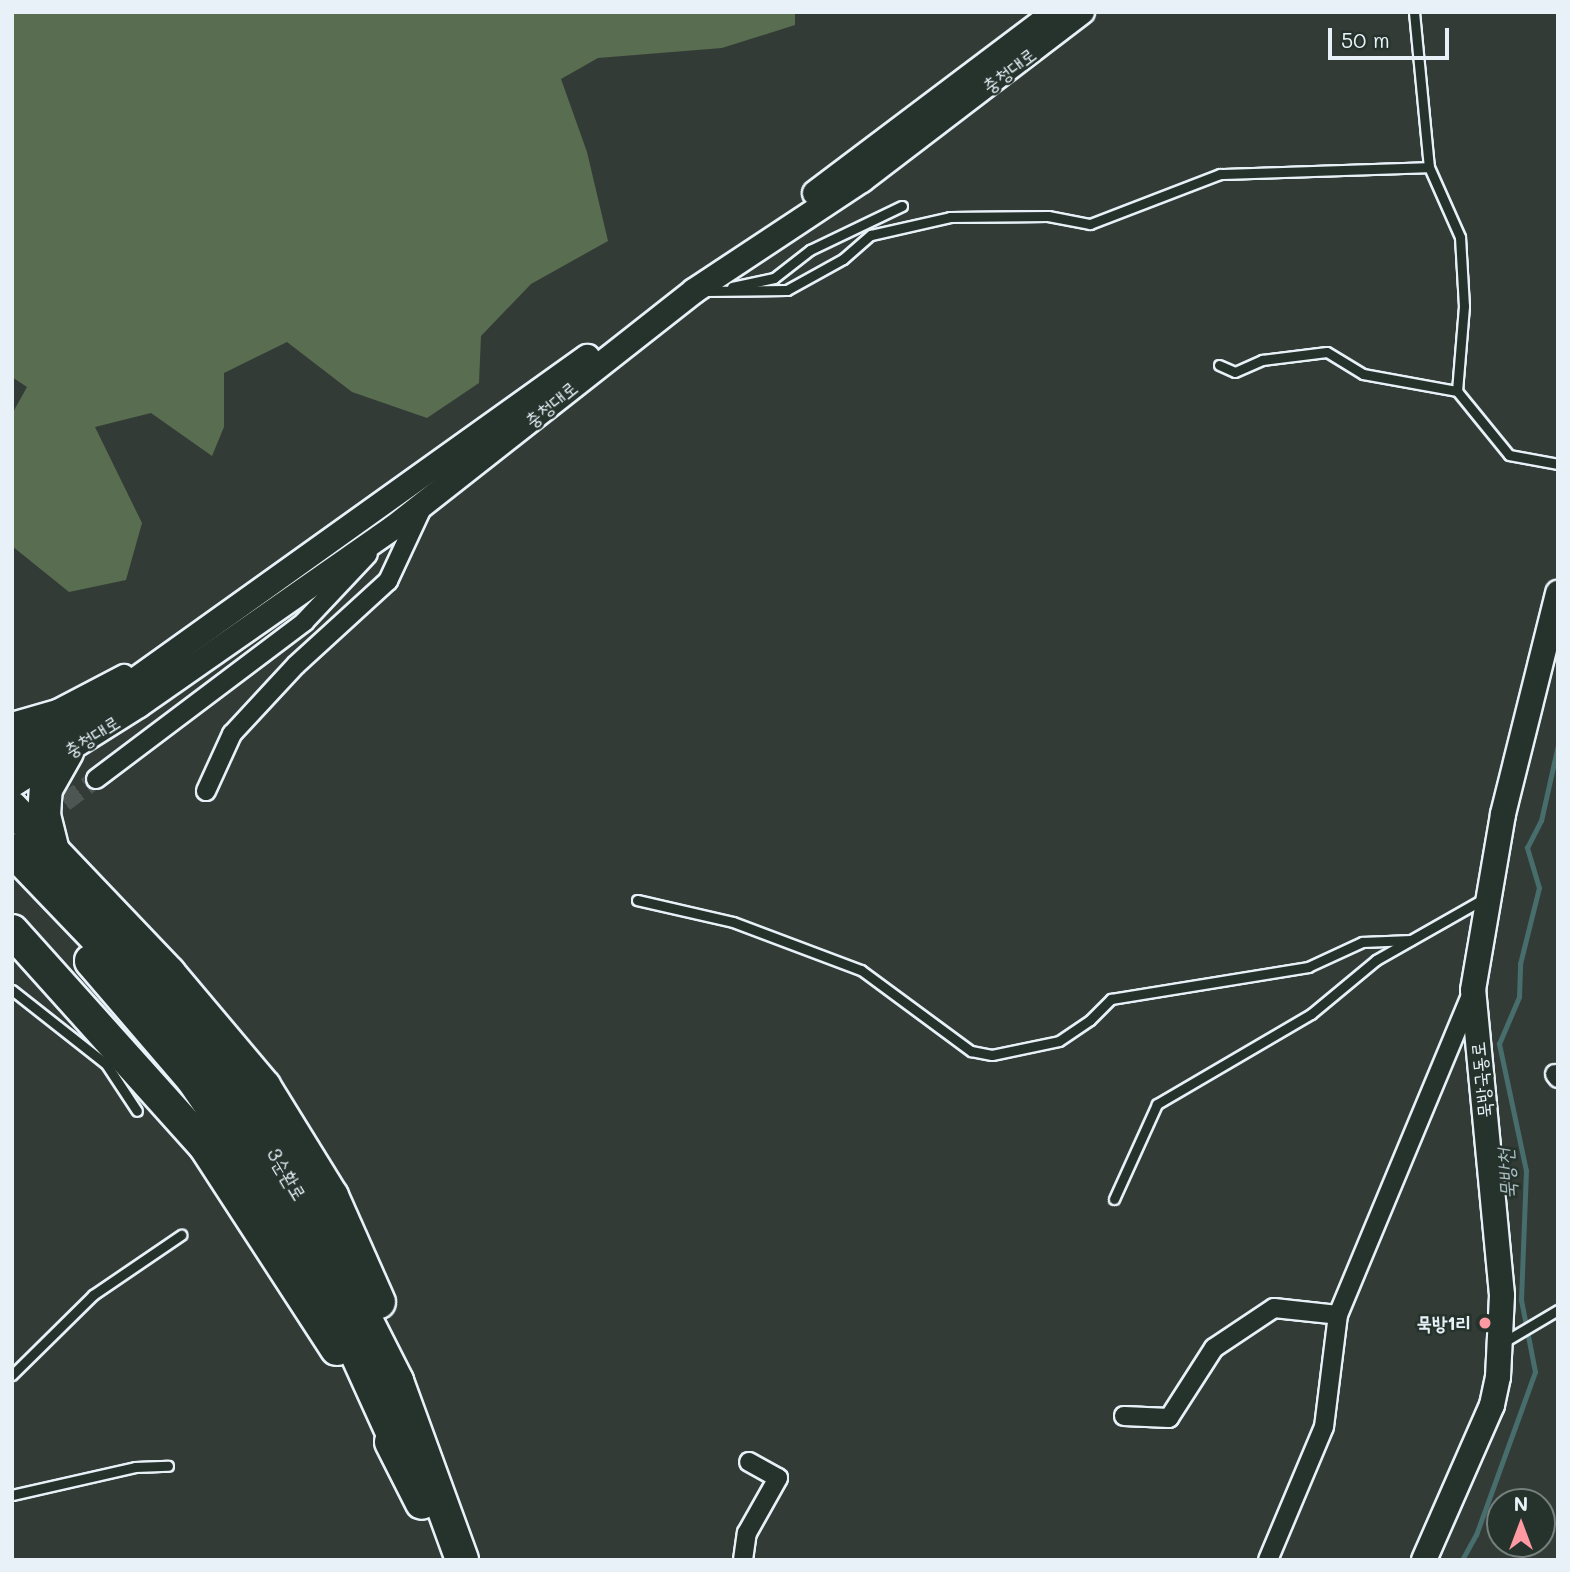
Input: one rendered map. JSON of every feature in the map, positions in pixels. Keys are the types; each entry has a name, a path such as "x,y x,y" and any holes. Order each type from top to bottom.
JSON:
{"highway":[{"path":"12,741 66,739 46,789 44,815 53,851"},
{"path":"16,818 53,851 230,1041 298,1138 356,1245 381,1307 427,1458"},
{"name":"3순환로","path":"12,850 173,1018 268,1142 356,1296 427,1458 462,1560"},
{"name":"3순환로","path":"12,879 147,1023 239,1143 322,1278 422,1503 441,1560"},
{"path":"12,931 205,1146 328,1334 422,1503"}],"main road":[{"name":"충청대로","path":"12,785 215,622 688,286 1055,12"},
{"name":"충청대로","path":"12,758 66,739 393,528 703,291 862,180 1082,12"},
{"name":"묵방국동로","path":"1424,1560 1492,1405 1506,1341 1473,990 1486,897 1558,593"}],"street":[{"path":"206,791 232,734 296,665 388,581 424,506"},
{"path":"96,779 304,622 393,528"},
{"path":"12,722 57,709 98,689 215,622"},
{"path":"1268,1560 1324,1427 1338,1315 1473,990"},
{"path":"1124,1416 1169,1418 1214,1348 1274,1308 1338,1315"},
{"path":"743,1560 747,1533 778,1478 749,1462"}],"lane":[{"path":"1414,12 1429,167 1461,237 1464,306 1458,391"},
{"path":"703,291 787,290 843,259 871,234 950,217 1048,216 1090,224 1220,174 1429,167"},
{"path":"703,291 774,278 810,250 902,205"},
{"path":"1219,365 1236,372 1262,360 1327,352 1363,374 1458,391 1509,455 1558,464"},
{"path":"1114,1199 1157,1104 1311,1014 1376,960 1486,897"},
{"path":"637,900 733,922 861,970 971,1051 992,1055 1059,1041 1090,1020 1111,999 1298,969 1362,942 1411,940"},
{"path":"12,990 106,1064 137,1111"},
{"path":"12,1375 93,1295 181,1235"},
{"path":"1506,1341 1555,1312"},
{"path":"12,1495 122,1470 168,1466"}],"green space":[{"path":"12,12 795,12 795,25 722,48 598,58 561,79 587,152 608,241 531,284 481,336 479,383 427,418 352,392 287,342 224,373 224,427 212,456 151,413 95,427 142,523 126,580 69,592 12,546 12,414 27,387 12,377"}],"waterway":[{"name":"묵방천","path":"1462,1560 1476,1535 1535,1372 1521,1300 1526,1171 1499,1044 1519,997 1520,964 1539,888 1527,848 1541,821 1558,745"}],"tunnel":[{"path":"43,819 96,779"}],"place":[{"name":"묵방1리","path":"1485,1323"}]}
